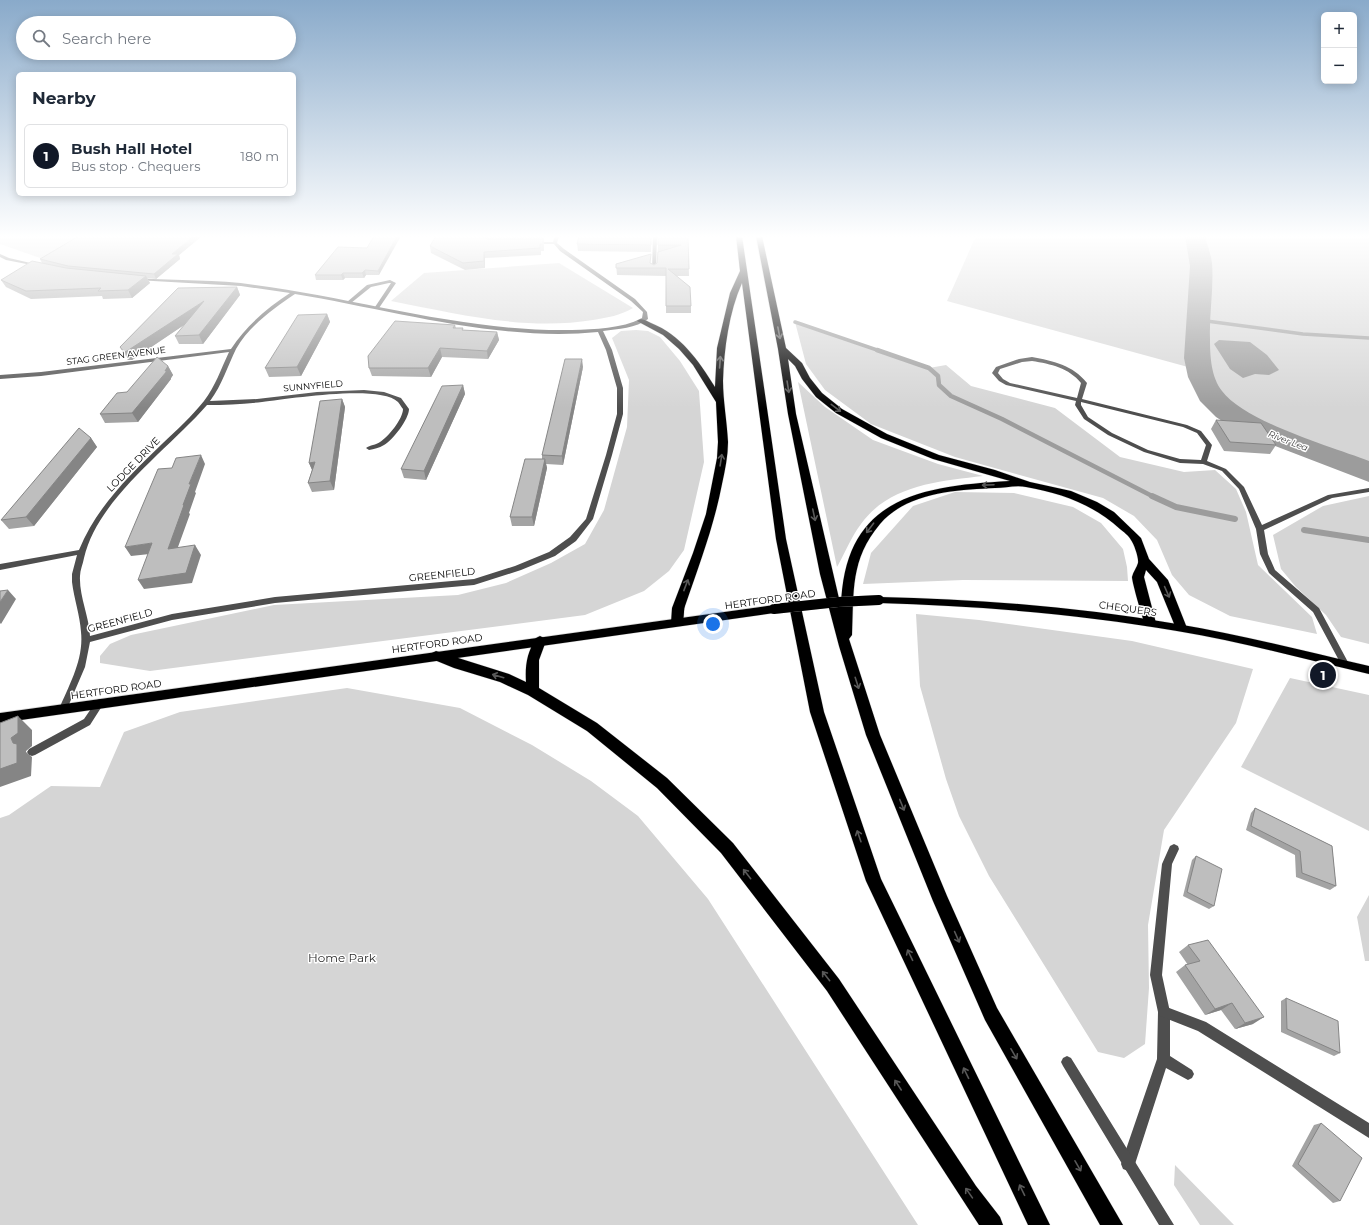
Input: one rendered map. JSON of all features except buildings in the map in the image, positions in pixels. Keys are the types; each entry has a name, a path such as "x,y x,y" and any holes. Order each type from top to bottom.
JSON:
{"highway":[{"path":"677,622 678,608 699,553 711,514 721,465 723,442 719,382 721,348 734,293"},
{"path":"747,293 781,539 817,712 874,881 1039,1225"},
{"path":"771,293 782,349 792,414 826,574 845,646 873,735 941,901 991,1014 1112,1225"},
{"path":"641,321 665,332 676,341 694,361 720,401"},
{"path":"782,349 799,366 806,379 819,395 840,411 867,427 902,444 936,457 992,472 1027,484 1067,493 1093,504 1110,514 1136,538 1144,561 1162,580 1181,628"},
{"path":"845,646 849,573 856,551 877,519 892,508 909,499 926,493 969,486 1027,484"},
{"path":"1144,561 1138,577 1150,623"},
{"path":"533,691 532,661 533,654 540,641"},
{"path":"436,656 458,665 504,678 533,691 592,727 662,783 727,848 833,985 969,1193 992,1225"}],"main road":[{"name":"HERTFORD ROAD","path":"0,718 677,622 774,609 838,602 878,600"},
{"name":"CHEQUERS","path":"878,600 986,604 1087,614 1181,628 1369,670"}],"street":[{"name":"LODGE DRIVE","path":"64,709 80,668 86,640 76,575 82,552 98,518 119,491 206,403 234,350 246,333 282,300 292,293"},
{"path":"300,293 514,330 559,332 600,330 641,321 646,315 640,307 621,293"},
{"path":"349,302 361,293"},
{"path":"377,307 387,293"},
{"name":"GREENFIELD","path":"86,640 172,617 246,604 368,590 474,582 538,561 562,548 573,539 589,519 620,414 620,388 609,350 600,330"},
{"name":"STAG GREEN AVENUE","path":"0,377 41,374 234,350"},
{"path":"1204,462 1209,445 1199,432 1185,426 1079,400 1008,384 1000,380 995,373 998,368 1022,360 1032,359 1056,364 1078,374 1084,383 1079,400 1078,405 1086,418 1110,434 1146,451 1180,461 1204,462 1224,470 1242,488 1260,529 1264,554 1272,571 1316,610 1345,664"},
{"name":"SUNNYFIELD","path":"206,403 265,400 330,391 377,393 388,395 403,403 406,409 406,415 387,442 379,446 369,448"},
{"path":"1260,529 1330,496 1369,490"},
{"path":"0,567 82,552"},
{"path":"32,752 87,722 100,703"},
{"path":"1128,1164 1163,1059 1164,1012 1156,975 1167,864 1174,850"},
{"path":"1164,1012 1202,1026 1369,1131"},
{"path":"1163,1059 1188,1074"},
{"path":"1066,1062 1166,1225"}],"green space":[{"path":"400,293 609,293 633,308 618,315 593,320 543,324 492,320 391,301"},
{"path":"950,293 1369,293 1369,469 1241,417 1222,403 1207,379 1205,356 1208,335 1190,329 1188,367 947,301"},
{"path":"795,322 929,368 946,365 971,386 1055,408 1120,457 1184,472 1215,470 1236,489 1246,512 1258,565 1312,617 1317,634 1230,616 1189,595 1172,575 1157,540 1134,516 1103,498 955,457 871,424 825,390 806,364"},
{"path":"621,331 648,331 660,337 680,361 699,391 704,462 684,550 669,571 644,591 585,615 150,671 100,663 100,656 110,644 131,635 274,605 458,595 506,583 551,563 585,544 604,510 627,427 629,380 612,338"},
{"path":"798,382 825,407 873,440 938,464 983,476 949,480 916,487 900,493 886,501 872,511 857,529 837,567"},
{"path":"955,492 1014,493 1073,507 1101,523 1123,549 1128,581 963,580 863,584 871,553 913,506"},
{"path":"1369,496 1369,644 1341,637 1326,615 1296,587 1281,569 1273,535 1323,506"},
{"path":"916,614 979,620 1132,641 1253,669 1236,723 1164,830 1148,925 1149,988 1145,1044 1124,1058 1098,1052 989,876 959,816 946,779 920,686"},
{"path":"1290,678 1369,695 1369,831 1241,767"},
{"name":"Home Park","path":"347,688 460,708 532,745 591,781 638,816 708,899 918,1225 0,1225 0,818 9,815 51,786 100,787 124,732 180,712"},
{"path":"1369,895 1369,961 1365,961 1357,917"},
{"path":"1175,1165 1234,1225 1200,1225 1174,1185"}],"shaded area":[{"path":"1219,340 1250,342 1267,355 1279,370 1269,375 1255,374 1243,378 1230,369 1214,344"}],"waterway":[{"name":"River Lea","path":"1201,293 1197,337 1197,358 1201,377 1210,395 1226,411 1250,426 1369,472"},
{"path":"1199,320 1303,334 1369,338"},
{"path":"795,322 880,351"},
{"path":"877,350 929,368 938,376 939,385 951,396 1002,419 1152,496"},
{"path":"1152,496 1176,507 1235,519"},
{"path":"1304,530 1369,540"}],"place":[{"name":"Bush Hall Hotel","path":"1323,675"}]}
